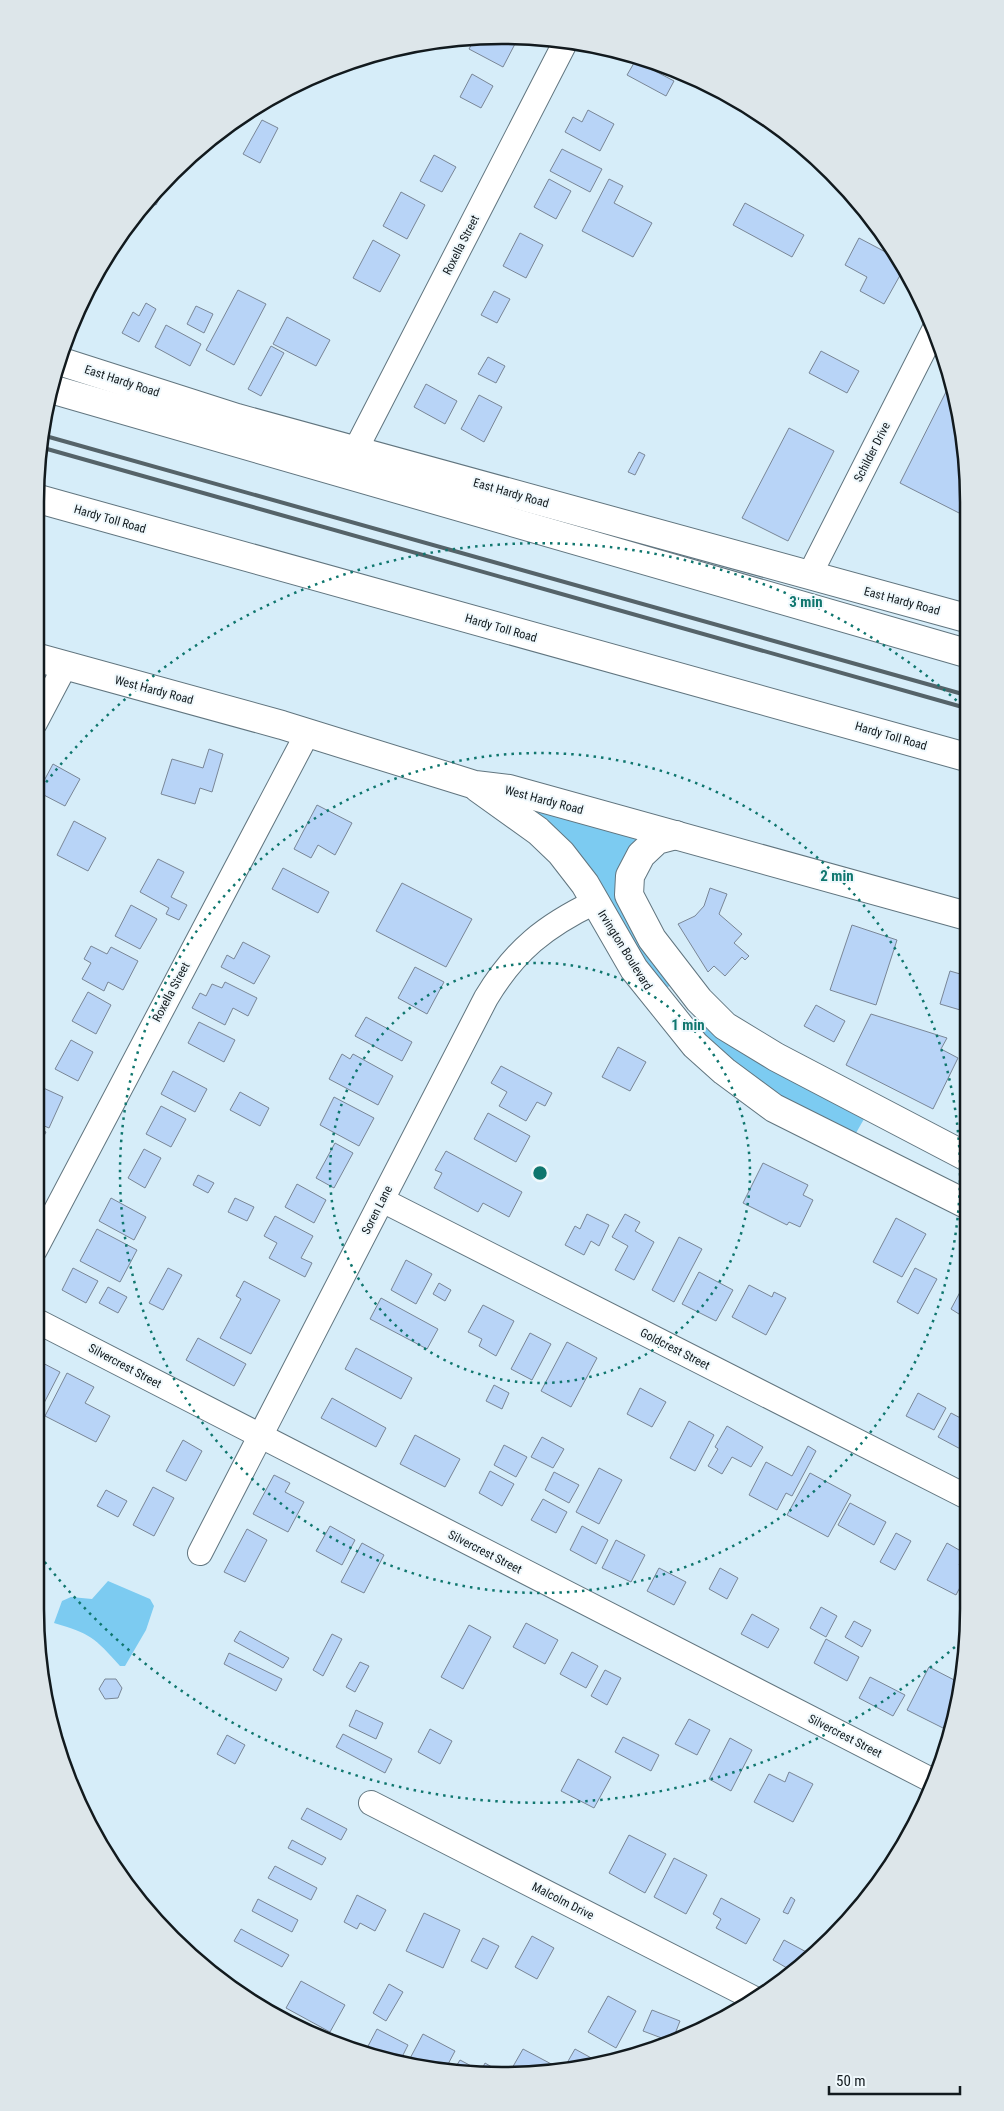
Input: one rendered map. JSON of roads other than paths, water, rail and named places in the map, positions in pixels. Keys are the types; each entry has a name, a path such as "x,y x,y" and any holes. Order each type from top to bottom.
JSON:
{"main road":[{"name":"East Hardy Road","path":"65,363 237,418 356,449 960,616"},
{"path":"57,391 960,651"},
{"name":"Hardy Toll Road","path":"44,501 960,755"},
{"name":"West Hardy Road","path":"44,660 307,734 475,785 509,789 960,914"},
{"name":"Irvington Boulevard","path":"475,785 538,831 561,853 595,902 634,969 695,1046 724,1072 774,1108 960,1201"},
{"path":"676,836 657,840 640,855 630,876 629,895 652,939 699,1000 725,1026 776,1057 960,1152"},
{"path":"674,1021 699,1000"},
{"path":"878,1159 897,1120"}],"street":[{"name":"Roxella Street","path":"356,449 562,48"},
{"name":"Schilder Drive","path":"809,576 930,339"},
{"path":"44,706 65,666"},
{"name":"Roxella Street","path":"44,1233 307,734"},
{"name":"Soren Lane","path":"200,1553 486,998 502,972 522,948 554,924 595,902"},
{"name":"Goldcrest Street","path":"382,1200 960,1493"},
{"name":"Silvercrest Street","path":"44,1325 259,1437 927,1778"},
{"name":"Malcolm Drive","path":"371,1804 748,1995"}],"railway":[{"path":"49,437 960,693"},
{"path":"47,449 960,706"}]}
